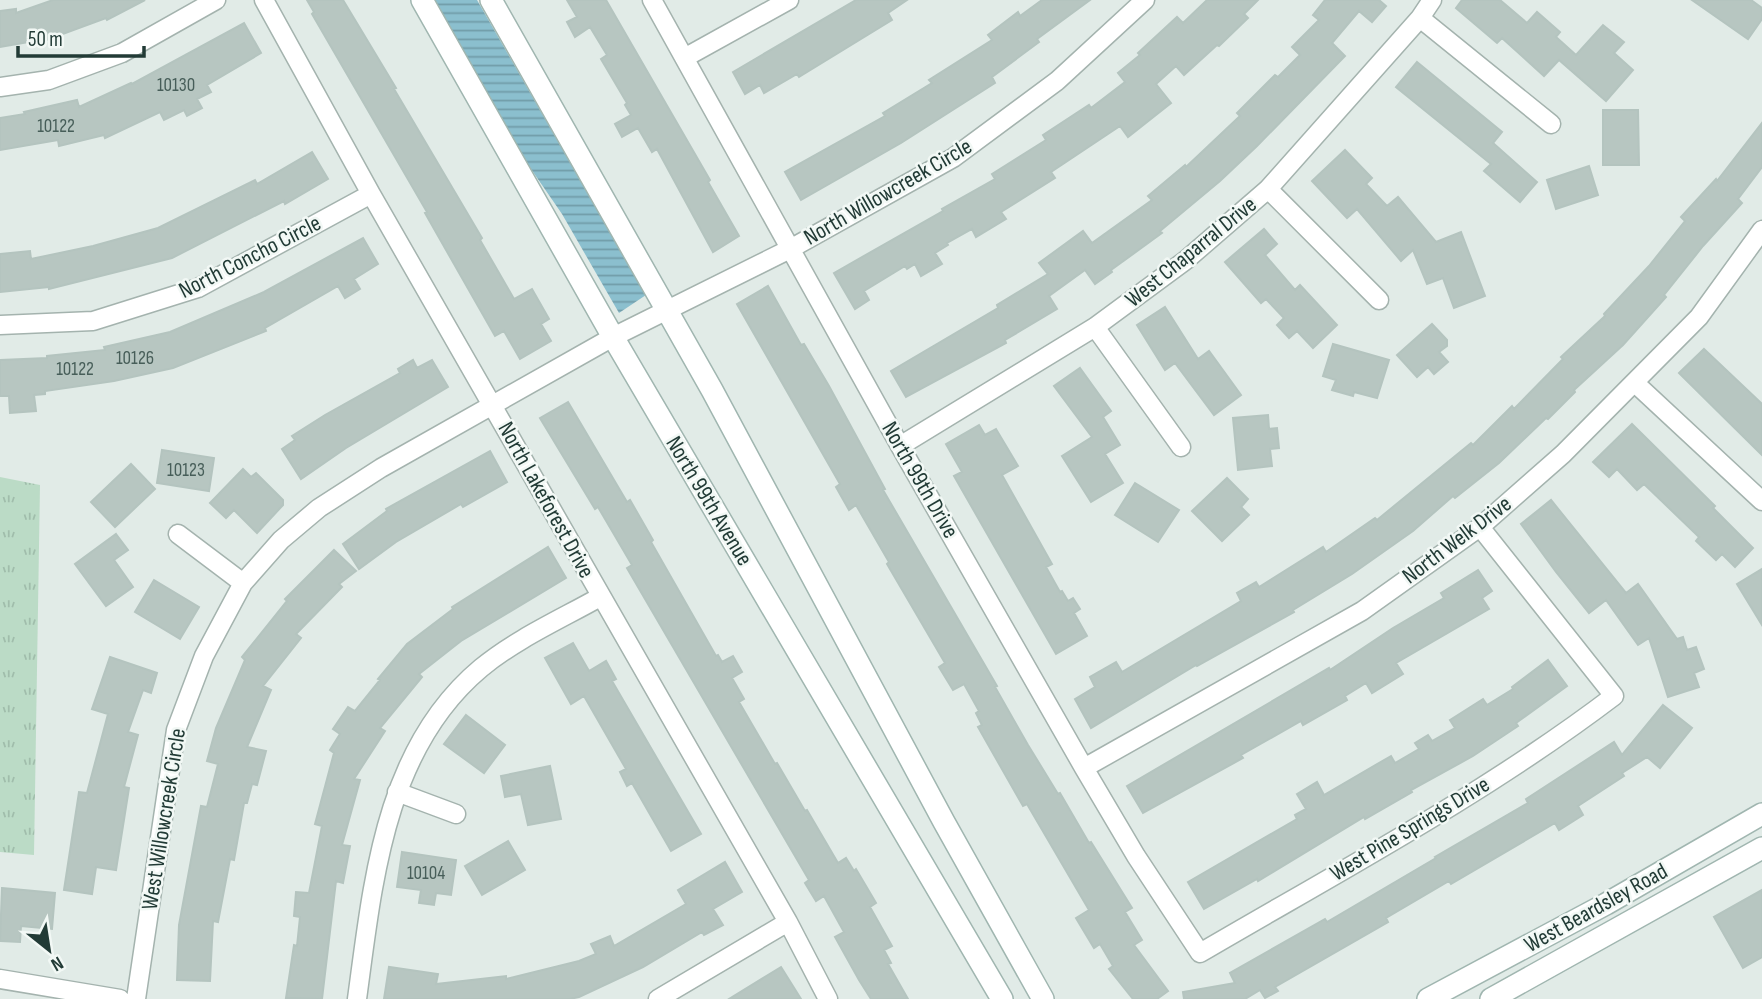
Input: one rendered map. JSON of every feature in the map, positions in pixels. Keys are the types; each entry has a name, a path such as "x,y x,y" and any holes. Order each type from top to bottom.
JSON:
{"main road":[{"name":"North 99th Avenue","path":"422,0 613,337 1002,999"},
{"path":"491,0 668,312 1043,999"},
{"name":"West Beardsley Road","path":"1428,999 1606,904 1762,814"},
{"name":"West Beardsley Road","path":"1491,999 1762,848"},
{"path":"1606,904 1621,927"}],"street":[{"path":"0,87 49,80 122,53 216,0"},
{"name":"North Lakeforest Drive","path":"264,0 600,597 788,922 828,999"},
{"name":"North 99th Drive","path":"652,0 900,446 1084,768 1136,856 1200,953"},
{"path":"686,57 789,0"},
{"name":"North Willowcreek Circle","path":"641,325 790,249 953,158 1057,81 1145,0"},
{"name":"West Chaparral Drive","path":"900,446 1095,327 1186,260 1268,189 1420,18 1432,0"},
{"path":"1420,18 1551,124"},
{"path":"1268,189 1379,300"},
{"name":"North Concho Circle","path":"0,326 93,321 198,288 371,194"},
{"name":"North Welk Drive","path":"1084,768 1362,611 1480,527 1563,453 1699,317 1762,230"},
{"name":"West Willowcreek Circle","path":"136,999 176,730 204,656 243,583 281,540 319,508 381,468 613,337 641,325"},
{"path":"1095,327 1181,447"},
{"path":"1635,383 1762,501"},
{"name":"West Pine Springs Drive","path":"1200,953 1462,801 1536,753 1614,696 1480,527"},
{"path":"178,534 243,583"},
{"path":"357,999 376,865 397,792 412,755 448,699 482,667 600,597"},
{"path":"397,792 456,814"},
{"path":"658,999 788,922"},
{"path":"0,979 120,999"}],"green space":[{"path":"0,477 40,485 34,855 0,852"}],"water":[{"path":"433,0 477,0 646,295 619,313 562,214 522,156"}],"building":[{"path":"53,0 145,0 107,20 106,18 41,42 40,40 0,47 0,11 16,9 16,13"},
{"path":"307,0 343,0 482,238 480,240 514,299 532,289 549,319 541,324 551,341 520,359 504,331 495,336 425,213 427,212 312,14 314,12"},
{"path":"567,0 606,0 710,180 708,182 739,236 713,252 657,149 652,152 638,128 622,137 615,124 631,115 625,105 627,103 601,59 607,55 590,27 575,37 567,22 577,17"},
{"path":"856,0 907,0 888,13 892,20 799,77 797,74 764,93 760,85 745,94 733,72"},
{"path":"1042,0 1090,0 992,77 995,83 901,143 801,200 785,172 885,116 883,113 932,83 929,80 992,40 988,35 1018,12 1020,16"},
{"path":"1207,0 1258,0 1244,14 1248,18 1184,75 1176,66 1156,84 1171,103 1128,137 1120,126 1051,172 1055,178 1001,212 1006,219 976,237 972,229 947,243 948,245 935,253 942,264 921,276 915,264 907,269 905,266 864,291 869,300 855,309 834,273 995,179 992,174 1046,140 1043,135 1089,105 1091,108 1125,82 1118,73 1140,55 1138,53 1177,17 1183,23"},
{"path":"1325,0 1379,0 1386,6 1372,22 1359,11 1332,43 1345,56 1257,146 1160,231 1162,233 1095,284 1085,270 1049,296 1057,309 1005,340 1006,343 906,397 891,371 998,308 997,305 1048,274 1039,263 1083,231 1092,243 1152,200 1148,196 1185,165 1186,167 1240,116 1237,113 1275,75 1278,77 1300,55 1292,47 1319,20 1313,15"},
{"path":"1462,0 1500,0 1527,23 1537,12 1560,32 1556,37 1576,55 1603,25 1624,42 1614,53 1633,70 1606,101 1559,60 1544,76 1502,38 1497,43 1456,8"},
{"path":"1692,0 1751,0 1762,8 1762,19 1748,39"},
{"path":"244,23 261,53 207,85 211,92 197,99 202,108 187,116 184,110 164,120 160,112 105,138 104,135 59,146 58,140 0,150 0,118 77,100 79,107 132,84"},
{"path":"1417,62 1502,132 1493,143 1537,182 1520,202 1484,171 1491,164 1396,87"},
{"path":"1603,110 1638,110 1639,165 1603,165"},
{"path":"1762,123 1762,167 1738,199 1742,203 1703,246 1664,295 1666,297 1623,345 1574,390 1548,419 1455,498 1453,496 1413,531 1352,574 1293,610 1294,612 1196,665 1091,728 1075,699 1095,687 1090,677 1116,662 1122,672 1241,601 1237,593 1256,582 1259,587 1323,547 1326,552 1375,518 1377,520 1471,443 1473,445 1512,406 1514,409 1563,359 1561,357 1605,316 1649,266 1685,221 1681,217 1716,179 1717,181"},
{"path":"1345,150 1372,178 1366,184 1387,206 1398,197 1436,242 1461,232 1485,296 1454,308 1443,278 1427,284 1413,250 1401,261 1357,209 1347,218 1312,181"},
{"path":"312,152 328,179 285,204 284,201 172,258 49,289 0,292 0,254 30,251 31,259 158,228 255,180 257,184"},
{"path":"1589,166 1598,195 1556,209 1547,180"},
{"path":"1264,229 1277,244 1265,255 1295,290 1300,285 1337,325 1313,348 1297,331 1289,338 1277,325 1284,318 1266,299 1261,303 1225,262"},
{"path":"363,238 378,264 354,279 360,289 345,298 338,286 265,328 266,331 173,368 34,395 36,411 10,413 9,396 0,396 0,360 47,358 105,350 104,347 170,332 264,292"},
{"path":"768,286 801,345 804,344 829,386 885,489 883,490 997,686 995,687 1028,745 1132,908 1125,912 1142,940 1134,945 1168,991 1157,999 1133,999 1109,969 1113,966 1100,944 1094,948 1076,918 1089,910 1027,804 1023,806 978,727 982,725 976,713 979,711 964,684 953,690 939,667 945,663 887,564 889,562 856,505 849,510 836,487 840,484 737,304"},
{"path":"1165,307 1198,359 1209,351 1241,395 1214,415 1175,363 1165,370 1137,325"},
{"path":"1432,324 1447,340 1447,346 1439,352 1448,362 1434,374 1428,367 1417,377 1397,355"},
{"path":"1333,344 1389,360 1377,398 1354,392 1353,396 1332,390 1336,380 1323,376"},
{"path":"1704,349 1762,404 1762,455 1679,373"},
{"path":"413,360 417,368 432,360 448,387 346,448 301,479 282,449 295,440 292,436 400,373 398,369"},
{"path":"1080,368 1111,411 1103,417 1120,445 1105,454 1123,483 1091,502 1062,456 1092,437 1054,386"},
{"path":"568,402 627,502 630,500 716,656 718,655 722,662 733,656 742,672 732,678 744,699 739,702 775,764 777,763 805,811 807,810 838,863 846,858 854,871 856,869 876,903 870,907 892,946 884,950 891,963 888,964 908,999 871,999 859,980 835,937 844,932 824,896 816,901 805,883 809,880 627,568 632,565 540,418"},
{"path":"1268,415 1269,429 1277,428 1279,448 1270,449 1272,466 1238,470 1233,418"},
{"path":"1632,424 1715,506 1713,508 1753,548 1735,567 1722,554 1716,560 1696,541 1699,537 1644,484 1637,490 1617,469 1609,477 1593,462"},
{"path":"979,425 985,435 996,429 1018,466 1002,475 1052,564 1046,567 1060,592 1062,591 1068,601 1073,598 1080,609 1074,613 1087,636 1056,654 954,476 962,472 946,444"},
{"path":"162,450 214,458 209,491 157,483"},
{"path":"490,451 507,482 463,507 461,504 396,542 359,569 343,544 387,511 386,509"},
{"path":"131,464 155,489 115,527 91,502"},
{"path":"243,469 251,477 256,473 283,500 283,505 257,533 234,510 226,518 210,503"},
{"path":"1227,478 1248,499 1241,507 1249,515 1222,541 1192,511"},
{"path":"1135,483 1179,510 1158,542 1115,515"},
{"path":"1551,500 1626,593 1638,584 1677,639 1683,637 1687,650 1696,647 1704,669 1694,673 1699,687 1668,697 1649,638 1638,645 1606,600 1589,613 1556,572 1521,524"},
{"path":"116,534 128,550 114,560 133,587 106,606 75,564"},
{"path":"548,547 566,578 461,641 419,674 422,677 380,728 385,731 354,779 360,780 342,845 350,846 343,883 336,881 322,999 286,998 300,917 294,916 296,892 309,893 322,826 315,824 334,753 330,750 340,734 333,729 348,707 355,711 407,644 453,609 452,607"},
{"path":"334,550 356,571 339,584 342,587 296,634 301,638 263,686 271,690 247,747 266,751 257,785 252,784 247,803 244,803 234,860 230,859 218,922 213,921 210,981 177,980 179,925 201,806 207,807 218,764 207,761 216,728 245,660 242,657 287,601 285,599"},
{"path":"1762,569 1762,625 1737,584"},
{"path":"1478,570 1492,591 1482,598 1489,609 1396,663 1403,674 1372,693 1366,683 1345,696 1347,700 1303,725 1301,721 1241,755 1243,758 1143,813 1127,786 1329,668 1330,670 1444,598 1441,593"},
{"path":"154,580 199,607 180,639 135,612"},
{"path":"573,643 589,671 606,661 616,679 612,681 701,834 671,851 632,783 627,786 620,772 626,769 584,696 571,704 545,658"},
{"path":"110,657 157,673 151,693 143,690 128,732 138,735 124,787 129,788 116,870 96,867 92,894 64,890 79,792 87,793 108,714 92,709"},
{"path":"1548,660 1567,686 1516,723 1518,726 1473,756 1411,790 1412,792 1204,909 1188,882 1297,819 1295,815 1306,809 1297,794 1317,782 1324,795 1391,756 1395,763 1419,749 1415,743 1428,735 1432,741 1455,728 1450,720 1483,699 1487,705 1513,689 1512,687"},
{"path":"1663,705 1692,728 1660,768 1647,757 1622,773 1624,776 1578,806 1583,815 1559,830 1555,823 1451,884 1449,881 1386,918 1388,922 1275,987 1278,991 1265,998 1260,990 1245,999 1184,999 1183,992 1235,983 1230,973 1325,919 1327,922 1528,803 1526,799 1614,742 1622,755"},
{"path":"466,715 505,745 484,773 444,744"},
{"path":"550,766 561,819 528,825 521,794 505,797 501,776"},
{"path":"508,841 525,870 482,895 465,866"},
{"path":"402,852 456,860 451,895 436,893 434,905 419,903 421,890 397,887"},
{"path":"725,862 742,892 713,909 723,925 704,935 702,932 643,967 579,997 384,999 389,967 438,974 436,984 506,976 506,979 579,961 596,954 591,944 610,936 614,946 686,904 678,890"},
{"path":"2,888 55,893 52,929 21,926 20,942 0,941"},
{"path":"1762,890 1762,957 1743,968 1714,917"},
{"path":"781,967 801,999 729,999"}]}
